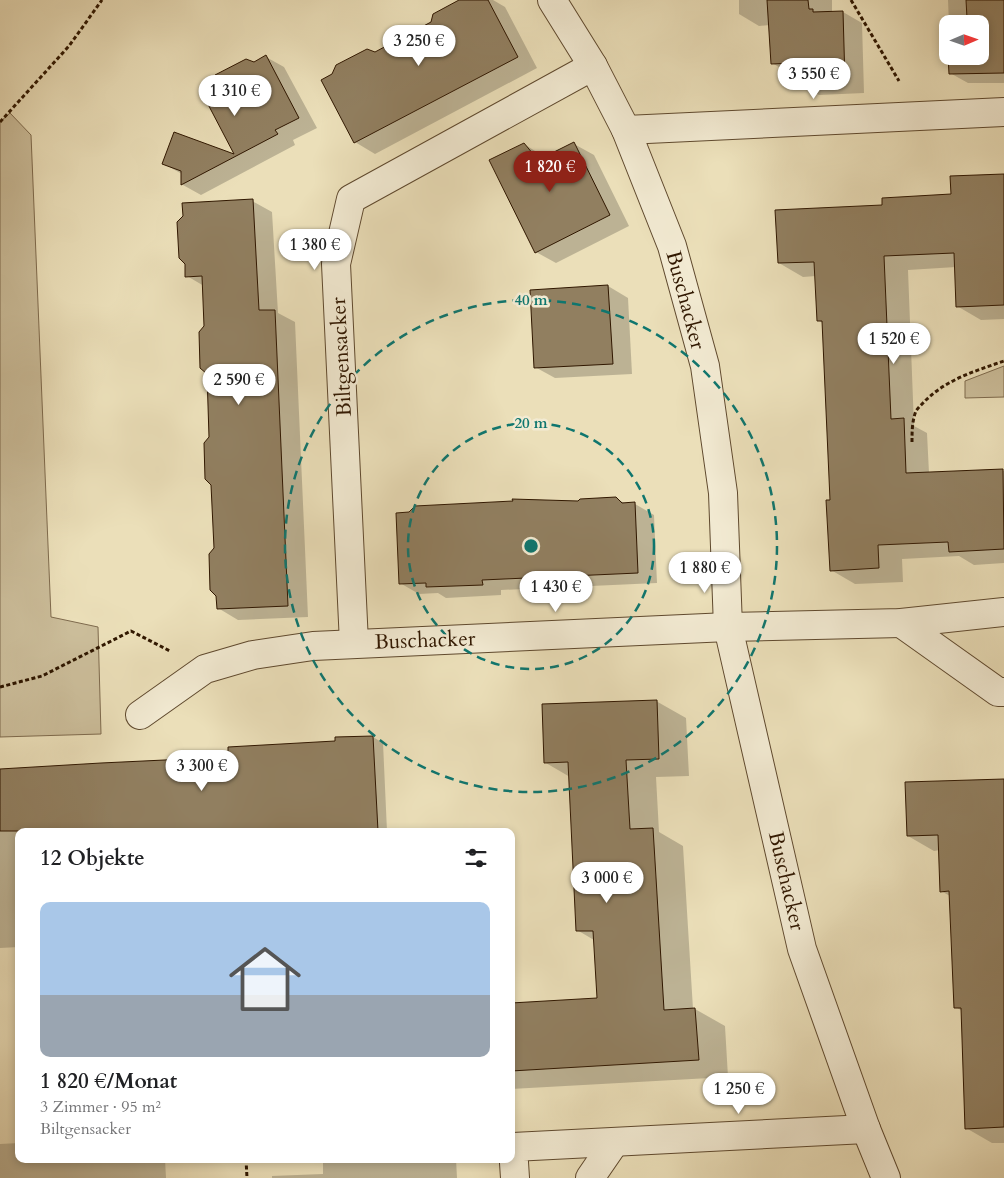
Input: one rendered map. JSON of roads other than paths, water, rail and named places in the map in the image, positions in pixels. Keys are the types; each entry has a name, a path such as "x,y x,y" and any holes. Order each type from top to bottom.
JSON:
{"street":[{"name":"Buschacker","path":"552,0 593,66 626,130 672,246 704,366 723,493 728,627 802,949 866,1129 886,1178"},
{"name":"Biltgensacker","path":"354,643 336,264 350,199 593,66"},
{"path":"626,130 1004,112"},
{"name":"Buschacker","path":"140,715 205,669 253,655 313,646 728,627 901,623 1004,612"},
{"path":"901,623 998,692 1004,692"},
{"path":"515,1147 866,1129"},
{"path":"590,1178 614,1143"},
{"path":"514,1163 515,1178"}]}
